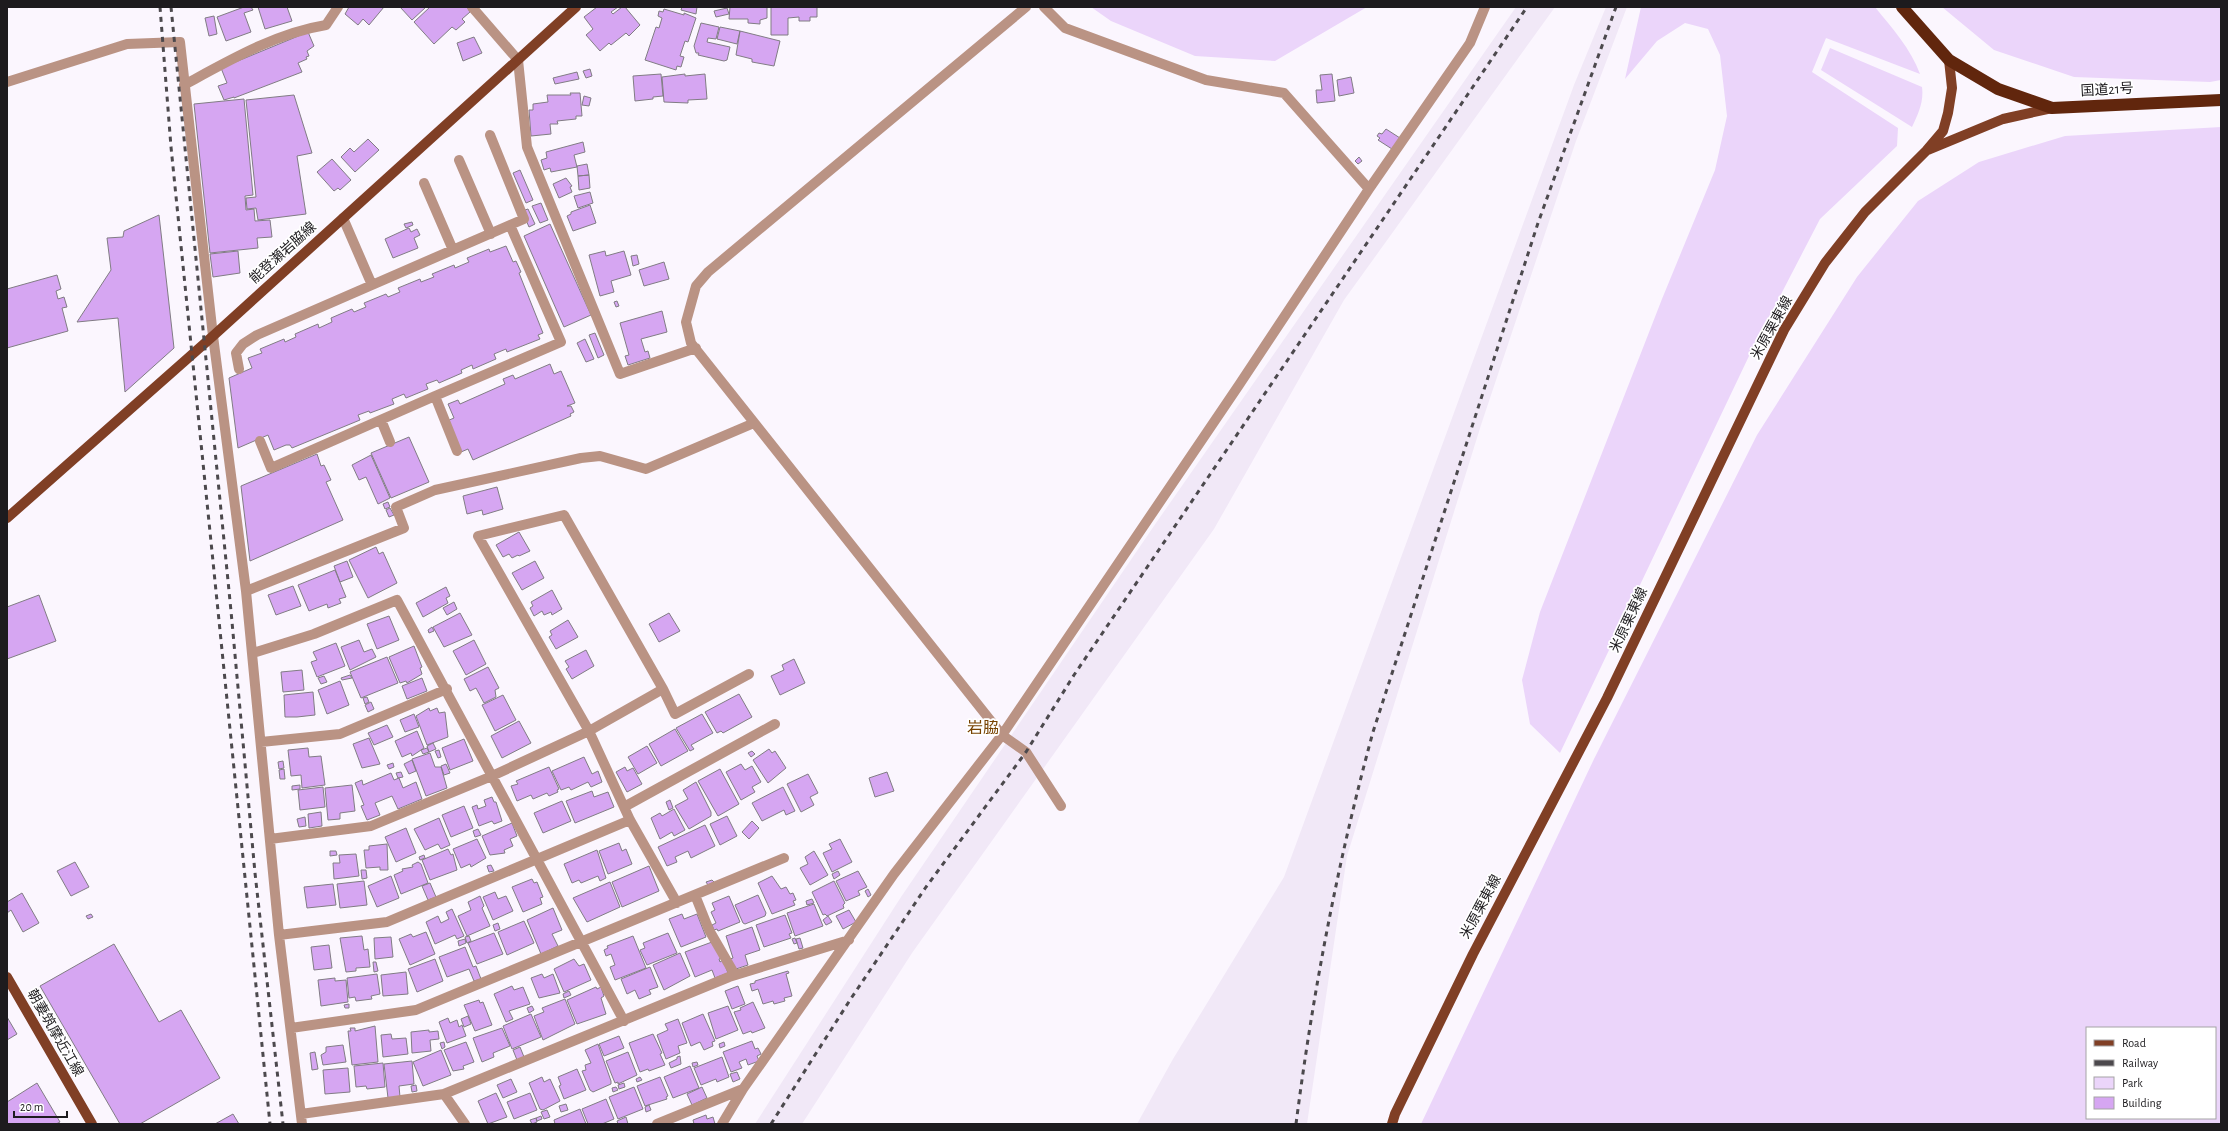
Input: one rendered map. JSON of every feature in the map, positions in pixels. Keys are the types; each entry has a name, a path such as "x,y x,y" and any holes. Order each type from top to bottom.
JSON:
{"highway":[{"name":"国道21号","path":"1902,7 1949,60 1998,89 2052,108 2221,100"}],"main road":[{"name":"能登瀬岩脇線","path":"7,518 212,336 576,7"},
{"name":"米原栗東線","path":"1392,1124 1395,1114 1473,954 1607,698 1784,330 1825,263 1865,212 1926,151 1943,131 1948,114 1952,88 1949,60"},
{"name":"米原栗東線","path":"1926,151 2004,119 2052,108"},
{"name":"朝妻筑摩近江線","path":"7,977 92,1124"}],"street":[{"path":"184,85 258,48 307,28 326,24 338,7"},
{"path":"472,7 518,60 527,146 620,374 696,348"},
{"path":"1026,7 708,272 696,286 686,322 691,343 1002,735 1026,752 1061,806"},
{"path":"1044,7 1065,28 1206,80 1284,93 1369,189"},
{"path":"722,1124 743,1089 894,874 1002,735 1244,379 1369,189 1470,43 1485,7"},
{"path":"7,82 127,44 180,42 212,336 253,653 279,935 302,1124"},
{"path":"239,369 236,353 243,344 257,335 524,219 490,136"},
{"path":"459,160 491,234"},
{"path":"424,183 453,250"},
{"path":"343,218 372,285"},
{"path":"260,441 271,468 561,342 510,226"},
{"path":"435,396 457,450"},
{"path":"381,420 390,442"},
{"path":"246,591 404,528 396,507 435,490 594,456 600,456 646,469 754,423"},
{"path":"677,903 630,820 589,730 478,536 564,515 663,689 675,714 748,674"},
{"path":"253,653 314,634 397,600 624,1021"},
{"path":"261,742 340,734 446,689"},
{"path":"270,839 371,826 492,776 589,730 663,689"},
{"path":"624,807 775,724"},
{"path":"279,935 387,922 630,820"},
{"path":"291,1028 416,1010 784,858"},
{"path":"695,895 710,930 735,975"},
{"path":"301,1114 444,1094 735,975 849,940"},
{"path":"657,1124 743,1089"},
{"path":"444,1094 466,1124"}],"shaded area":[{"path":"1516,7 1555,7 1344,300 1214,529 912,953 802,1124 755,1124 901,897 1156,523"},
{"path":"1606,7 1627,7 1576,141 1481,425 1347,856 1307,1124 1137,1124 1173,1059 1284,877 1574,85"}],"green space":[{"path":"1091,7 1367,7 1275,61 1195,56 1111,21"},
{"path":"1641,7 1875,7 1906,47 1920,74 1826,38 1812,72 1898,128 1897,146 1820,219 1749,356 1560,753 1530,724 1522,680 1540,612 1662,299 1715,170 1727,116 1720,55 1708,29 1685,23 1657,41 1625,79"},
{"path":"1942,7 2221,7 2221,80 2210,82 2074,77 1994,50"},
{"path":"1830,48 1922,87 1921,103 1912,127 1821,70"},
{"path":"2221,127 2221,1124 1421,1124 1594,759 1757,435 1857,277 1918,201 1979,162 2065,136"}],"building":[{"path":"244,7 251,7 253,10 244,13 251,32 226,41 217,17"},
{"path":"258,7 287,7 292,21 265,29"},
{"path":"349,7 384,7 369,25 363,19 358,25 345,14"},
{"path":"400,7 426,7 412,20"},
{"path":"430,7 467,7 470,12 462,19 465,22 456,30 452,27 434,44 414,22"},
{"path":"597,7 618,7 611,12 613,14 622,7 625,7 640,25 629,36 626,33 611,45 609,43 600,51 586,35 593,29 584,17"},
{"path":"682,7 697,7 696,14 681,10"},
{"path":"730,7 767,7 767,18 760,20 760,24 748,23 748,19 729,19"},
{"path":"771,7 817,7 817,17 810,17 810,21 799,21 799,17 788,18 788,35 771,35"},
{"path":"727,8 729,14 716,17 714,11"},
{"path":"664,9 684,15 684,13 696,18 688,42 685,41 680,56 684,57 681,67 677,66 676,70 645,60 656,27 659,28 662,18 658,16 659,11 663,12"},
{"path":"214,16 217,34 209,36 205,18"},
{"path":"701,23 719,27 716,39 708,38 707,42 730,47 727,60 724,61 698,55 699,53 696,53 694,46"},
{"path":"720,27 740,31 737,44 717,39"},
{"path":"740,31 780,41 774,66 752,62 752,59 736,55"},
{"path":"308,32 314,46 307,51 309,56 306,57 307,59 298,63 302,72 234,98 224,100 218,86 227,83 221,68"},
{"path":"474,37 482,53 463,61 457,43"},
{"path":"590,69 592,76 586,78 583,71"},
{"path":"577,72 579,79 555,84 553,78"},
{"path":"661,74 663,96 635,101 633,76"},
{"path":"685,74 685,76 705,74 707,99 688,100 688,103 664,102 662,77"},
{"path":"1332,74 1335,101 1317,103 1316,90 1322,90 1320,75"},
{"path":"1351,77 1354,93 1339,96 1337,80"},
{"path":"570,93 580,93 582,116 576,116 576,119 557,121 558,124 550,124 551,134 531,136 529,110 533,110 533,104 548,102 547,95 571,95"},
{"path":"294,95 312,153 297,156 306,214 258,220 256,208 247,209 246,198 256,197 246,100"},
{"path":"584,96 591,98 589,106 582,105"},
{"path":"244,99 253,195 245,196 246,210 254,209 255,221 270,220 272,237 257,238 258,248 210,253 194,104"},
{"path":"1386,129 1400,138 1392,149 1378,140 1380,138 1377,136 1379,133 1382,134"},
{"path":"368,139 379,150 355,172 341,157 350,148 354,152"},
{"path":"583,142 585,152 574,155 577,167 551,172 550,168 544,170 541,160 547,158 546,152"},
{"path":"1359,157 1362,161 1358,164 1355,161"},
{"path":"332,159 351,180 340,190 338,188 334,191 317,172"},
{"path":"587,164 589,175 578,176 577,166"},
{"path":"520,170 533,200 526,203 513,173"},
{"path":"589,175 590,188 579,190 578,176"},
{"path":"566,178 572,186 570,187 572,192 559,198 553,184"},
{"path":"590,192 593,203 578,208 574,196"},
{"path":"541,203 548,220 540,223 532,206"},
{"path":"590,205 596,223 573,231 567,216 571,214 571,212"},
{"path":"528,209 535,224 529,227 522,211"},
{"path":"159,215 174,348 125,392 118,318 77,322 111,270 107,238 123,237 124,231"},
{"path":"412,222 413,225 406,228 404,224"},
{"path":"550,224 591,315 564,327 524,236"},
{"path":"409,228 411,232 417,229 420,235 414,238 418,248 393,258 385,239"},
{"path":"506,246 513,262 516,261 521,272 519,273 543,333 538,335 540,339 507,352 506,349 494,354 496,359 473,369 472,365 461,370 462,373 439,383 437,380 426,384 428,389 406,398 404,394 392,399 394,404 370,413 369,411 358,415 360,420 292,448 290,445 286,445 274,450 268,435 238,448 229,378 252,368 248,358 262,353 260,349 284,339 285,342 296,337 295,334 318,324 319,328 332,322 331,318 352,309 354,312 366,307 364,303 386,294 388,297 400,292 398,288 420,279 421,282 434,277 432,274 454,265 455,268 469,262 467,258 489,249 490,252"},
{"path":"238,251 240,273 213,277 210,254"},
{"path":"605,251 606,256 624,251 631,275 611,281 614,292 600,296 589,255"},
{"path":"637,255 639,264 633,266 631,256"},
{"path":"664,262 669,279 644,286 639,270"},
{"path":"57,275 61,289 56,291 58,299 64,297 67,307 62,308 68,331 7,348 7,289"},
{"path":"617,301 619,306 616,307 614,302"},
{"path":"662,311 667,332 641,339 645,352 648,351 650,358 628,365 625,356 629,355 620,323"},
{"path":"595,333 604,355 598,358 589,335"},
{"path":"585,339 594,359 586,362 577,343"},
{"path":"550,364 554,374 561,371 575,403 567,406 571,406 574,412 570,414 571,416 473,460 468,449 461,452 447,421 454,418 448,404 458,400 460,404 505,384 503,379 513,375 515,379"},
{"path":"409,437 429,482 391,498 371,453"},
{"path":"317,454 321,466 324,465 331,480 326,482 343,520 250,561 241,486"},
{"path":"371,455 390,498 378,504 366,477 359,480 352,465"},
{"path":"497,487 503,509 483,515 482,510 467,514 463,496"},
{"path":"388,502 390,507 385,509 383,504"},
{"path":"390,508 394,515 389,517 386,510"},
{"path":"519,532 530,551 512,558 509,554 503,557 496,545"},
{"path":"376,547 379,554 383,552 397,583 368,598 349,560"},
{"path":"347,561 353,577 340,582 334,566"},
{"path":"535,561 544,578 522,590 512,573"},
{"path":"335,570 346,597 339,599 341,603 328,608 327,604 309,611 298,585"},
{"path":"293,586 301,606 276,615 268,595"},
{"path":"446,587 450,596 446,598 448,603 423,617 416,603"},
{"path":"552,590 562,609 552,615 551,612 544,615 542,611 534,616 530,608 533,606 531,602"},
{"path":"39,595 56,641 7,659 7,607"},
{"path":"454,602 457,609 447,615 443,608"},
{"path":"460,613 472,635 444,647 433,627"},
{"path":"669,613 680,631 659,642 649,624"},
{"path":"389,616 399,640 377,649 367,624"},
{"path":"568,620 578,637 556,649 549,637 552,635 550,631"},
{"path":"432,627 434,631 429,633 428,630"},
{"path":"359,640 364,652 372,649 376,657 350,670 341,647"},
{"path":"474,640 486,664 466,675 453,651"},
{"path":"336,643 345,666 317,677 311,662 317,660 313,652"},
{"path":"414,646 422,667 420,668 422,674 407,683 406,681 400,683 389,657"},
{"path":"586,650 594,666 572,679 566,669 569,667 565,661"},
{"path":"387,657 398,683 361,698 350,672"},
{"path":"794,659 805,683 780,695 771,676 784,670 782,665"},
{"path":"488,667 499,688 495,690 496,697 484,703 476,688 470,691 464,679"},
{"path":"302,670 304,690 283,692 281,672"},
{"path":"350,675 352,678 342,680 341,678"},
{"path":"324,676 327,682 321,684 318,678"},
{"path":"422,678 427,691 407,699 402,686"},
{"path":"340,681 349,705 327,714 318,690"},
{"path":"313,692 315,715 285,717 284,695"},
{"path":"739,694 752,717 723,733 721,731 717,733 705,712"},
{"path":"503,695 516,720 495,731 482,705"},
{"path":"367,697 369,702 365,704 363,698"},
{"path":"371,702 374,709 368,712 365,705"},
{"path":"429,708 430,711 437,708 439,713 445,712 448,737 427,745 416,716"},
{"path":"414,714 419,727 405,732 400,720"},
{"path":"702,714 713,733 691,745 694,749 690,751 676,728"},
{"path":"519,721 531,743 502,758 491,736"},
{"path":"387,725 393,737 374,745 368,733"},
{"path":"675,729 688,751 661,766 649,744"},
{"path":"417,731 424,748 412,756 411,753 402,757 395,741"},
{"path":"369,738 380,764 362,768 353,744"},
{"path":"464,739 473,761 450,770 442,748"},
{"path":"433,743 436,749 429,752 427,746"},
{"path":"647,746 657,763 638,774 628,757"},
{"path":"308,748 309,757 321,756 325,785 302,788 301,775 291,776 288,750"},
{"path":"427,748 429,752 423,754 421,750"},
{"path":"769,749 772,753 775,751 786,768 768,783 753,760"},
{"path":"439,750 441,757 438,758 435,751"},
{"path":"752,751 755,754 751,757 748,753"},
{"path":"430,753 435,767 441,767 447,788 426,796 412,759"},
{"path":"584,757 592,774 598,771 602,782 591,787 588,782 571,790 569,787 561,790 552,771"},
{"path":"412,760 416,771 409,774 404,764"},
{"path":"283,761 284,768 279,769 278,762"},
{"path":"393,763 394,767 389,769 387,765"},
{"path":"446,764 450,773 444,775 441,766"},
{"path":"741,764 745,770 752,766 761,782 752,787 755,792 741,800 726,772"},
{"path":"549,767 559,789 557,790 558,792 549,796 547,793 533,799 531,795 517,801 511,786 518,784 516,781"},
{"path":"625,767 627,771 633,768 642,784 627,792 616,772"},
{"path":"284,769 285,779 280,779 279,770"},
{"path":"720,769 739,804 718,816 698,781"},
{"path":"401,772 403,777 398,778 396,773"},
{"path":"887,772 894,791 875,797 869,778"},
{"path":"391,773 394,780 399,778 403,788 416,782 422,799 398,809 392,796 375,803 380,815 367,820 361,806 364,805 355,783 362,780 363,785"},
{"path":"808,774 818,793 810,797 814,805 801,812 787,784"},
{"path":"696,782 711,812 711,816 689,829 675,806 688,799 683,790"},
{"path":"300,785 300,789 292,790 292,786"},
{"path":"352,785 355,811 340,813 340,819 328,820 325,788"},
{"path":"323,787 325,807 300,810 298,790"},
{"path":"783,787 795,811 786,815 784,810 762,821 752,803"},
{"path":"592,791 594,797 608,792 614,807 575,823 566,801"},
{"path":"492,797 494,802 496,802 502,821 494,824 492,821 479,826 472,807 477,805 478,809 486,806 484,800"},
{"path":"670,800 673,808 669,810 666,802"},
{"path":"562,801 571,821 543,833 534,813"},
{"path":"464,806 473,828 451,837 442,815"},
{"path":"674,809 685,830 674,836 672,832 660,839 651,818 660,813 662,816"},
{"path":"321,812 322,826 309,828 308,814"},
{"path":"727,816 737,836 720,845 710,824"},
{"path":"305,817 306,826 299,827 297,819"},
{"path":"439,818 450,845 441,849 438,844 425,850 414,829"},
{"path":"752,821 759,828 749,839 742,832"},
{"path":"512,823 517,836 510,839 513,846 504,850 505,853 490,855 482,836"},
{"path":"705,825 715,846 691,858 688,851 675,857 677,862 667,866 658,847"},
{"path":"406,828 416,853 396,862 385,837"},
{"path":"478,829 481,835 475,837 473,831"},
{"path":"477,839 486,858 471,867 470,864 461,868 453,849"},
{"path":"840,839 852,862 832,872 823,853 832,849 829,844"},
{"path":"619,843 622,851 626,849 632,864 608,874 599,851"},
{"path":"387,844 388,870 380,870 380,867 366,868 364,850 369,850 369,846"},
{"path":"448,849 451,855 453,854 457,870 430,880 422,860"},
{"path":"597,850 606,878 600,881 598,876 581,883 579,880 572,883 564,864"},
{"path":"330,851 336,851 337,855 330,856"},
{"path":"814,851 828,875 810,885 800,868 808,864 805,857"},
{"path":"356,854 359,876 334,879 333,863 340,863 339,855"},
{"path":"424,855 425,858 420,860 419,857"},
{"path":"75,862 89,887 71,896 57,871"},
{"path":"418,862 421,864 428,883 401,894 394,875 403,871 402,869 413,867 412,865"},
{"path":"491,865 494,871 489,872 487,866"},
{"path":"649,866 659,891 622,907 612,882"},
{"path":"361,870 366,870 367,878 362,879"},
{"path":"838,871 840,875 834,879 832,874"},
{"path":"858,871 867,887 858,891 860,895 846,901 836,881"},
{"path":"391,876 399,898 377,907 368,886"},
{"path":"772,876 781,889 786,887 790,894 793,893 796,900 793,901 795,905 772,914 758,883"},
{"path":"532,879 534,883 537,882 543,897 540,898 542,904 523,912 512,887"},
{"path":"712,880 714,882 708,885 706,882"},
{"path":"364,881 367,905 340,908 337,884"},
{"path":"834,881 845,903 843,905 844,908 827,916 825,914 823,915 812,892"},
{"path":"610,882 620,907 587,922 573,898"},
{"path":"430,883 436,897 428,900 422,886"},
{"path":"333,884 336,905 307,908 304,887"},
{"path":"868,889 871,895 868,897 865,891"},
{"path":"495,892 498,899 506,896 513,911 493,920 483,897"},
{"path":"22,893 39,923 23,932 11,910 7,913 7,902"},
{"path":"758,895 766,913 765,916 745,924 743,923 735,905"},
{"path":"480,896 484,906 482,908 490,926 467,936 458,916 471,910 468,902"},
{"path":"729,896 740,922 718,931 717,929 714,930 712,925 716,923 711,912 715,910 712,903"},
{"path":"812,899 814,903 807,905 806,901"},
{"path":"814,904 823,926 795,936 787,913"},
{"path":"553,908 562,930 552,934 558,946 541,954 527,920"},
{"path":"452,909 464,936 457,939 455,935 435,944 426,922 438,916 441,923 449,919 446,912"},
{"path":"849,910 856,922 843,929 836,916"},
{"path":"91,914 93,917 88,919 86,916"},
{"path":"682,914 684,919 697,914 706,937 681,947 669,919"},
{"path":"785,915 792,933 789,934 791,938 764,947 756,925"},
{"path":"828,916 832,922 826,925 823,920"},
{"path":"524,921 534,943 507,955 498,932"},
{"path":"498,923 500,929 495,931 493,925"},
{"path":"752,927 760,950 745,955 748,965 733,970 730,959 733,958 726,936"},
{"path":"426,932 435,954 410,965 399,939 411,934 413,937"},
{"path":"494,933 503,954 477,964 468,943"},
{"path":"668,933 677,953 647,965 640,950 645,948 643,943"},
{"path":"362,936 364,950 368,949 370,967 356,968 356,971 346,972 340,938"},
{"path":"469,936 471,941 467,943 465,937"},
{"path":"633,936 646,968 615,980 610,967 615,965 611,954 606,956 604,950 608,948 607,946"},
{"path":"391,937 393,957 375,959 374,938"},
{"path":"795,938 797,943 794,944 792,939"},
{"path":"800,938 803,948 799,949 796,939"},
{"path":"465,939 466,943 459,946 458,941"},
{"path":"712,942 721,958 719,959 720,962 723,960 728,973 715,978 712,970 695,977 685,952"},
{"path":"114,944 159,1022 181,1010 220,1078 140,1124 120,1124 40,986"},
{"path":"329,945 332,968 314,970 311,947"},
{"path":"465,947 473,967 476,966 481,979 474,981 469,969 447,977 439,957"},
{"path":"680,953 690,976 664,990 653,965"},
{"path":"435,959 443,981 417,992 408,969"},
{"path":"574,959 579,966 584,964 591,980 564,992 554,969"},
{"path":"373,962 376,962 378,971 374,972"},
{"path":"650,967 658,987 649,990 651,994 639,999 635,990 627,994 621,979"},
{"path":"788,971 789,973 786,974 792,996 784,998 785,1001 774,1004 773,1001 763,1004 758,989 752,991 750,984 755,983 755,981"},
{"path":"406,972 408,994 383,996 381,975"},
{"path":"377,974 380,994 371,996 372,999 356,1001 355,997 349,998 347,978"},
{"path":"542,974 544,978 553,974 560,993 539,998 531,978"},
{"path":"335,978 335,981 346,980 348,1002 321,1006 318,980"},
{"path":"512,986 514,990 523,987 530,1004 509,1011 513,1019 506,1022 494,994"},
{"path":"738,986 745,1004 732,1009 725,991"},
{"path":"596,987 597,989 601,987 604,996 601,998 606,1014 577,1024 567,1000"},
{"path":"569,991 571,995 564,998 563,994"},
{"path":"565,999 575,1024 543,1040 534,1016 544,1012 542,1008"},
{"path":"479,1000 480,1003 483,1002 492,1025 475,1031 464,1005"},
{"path":"753,1002 765,1028 752,1033 751,1031 743,1034 734,1012 741,1010 740,1008"},
{"path":"349,1004 349,1008 345,1008 344,1005"},
{"path":"532,1006 534,1010 529,1013 527,1008"},
{"path":"728,1006 738,1030 716,1039 708,1013"},
{"path":"531,1014 541,1037 512,1049 503,1026"},
{"path":"703,1014 715,1041 712,1042 713,1046 704,1050 700,1042 691,1046 682,1023"},
{"path":"468,1016 471,1024 464,1027 461,1019"},
{"path":"7,1017 17,1034 7,1040"},
{"path":"448,1018 450,1023 457,1020 459,1027 462,1025 466,1036 447,1043 439,1022"},
{"path":"678,1019 687,1043 678,1046 680,1053 666,1059 657,1035 668,1030 665,1024"},
{"path":"375,1026 378,1062 352,1065 348,1031 351,1031 350,1028 355,1028 355,1031"},
{"path":"502,1028 510,1046 493,1053 494,1057 482,1062 473,1038"},
{"path":"429,1030 429,1032 438,1031 439,1039 430,1040 431,1051 412,1053 411,1032"},
{"path":"391,1034 392,1039 406,1038 408,1054 383,1057 381,1035"},
{"path":"653,1034 662,1053 660,1054 665,1065 649,1071 648,1069 640,1072 629,1043"},
{"path":"619,1036 624,1048 604,1056 599,1044"},
{"path":"752,1041 755,1049 758,1048 761,1054 757,1056 759,1061 748,1065 746,1059 739,1062 742,1068 731,1072 723,1052"},
{"path":"444,1042 445,1047 442,1049 440,1043"},
{"path":"466,1042 474,1062 463,1066 464,1069 453,1071 444,1050"},
{"path":"724,1042 725,1046 720,1048 719,1044"},
{"path":"598,1044 611,1084 593,1092 590,1090 582,1071 586,1070 585,1065 591,1063 585,1050"},
{"path":"343,1045 346,1062 323,1065 321,1055 326,1052 326,1047"},
{"path":"520,1047 524,1057 517,1060 513,1050"},
{"path":"441,1050 451,1075 423,1086 413,1062"},
{"path":"315,1052 318,1069 312,1070 310,1053"},
{"path":"628,1052 637,1075 618,1084 618,1082 615,1083 606,1061"},
{"path":"680,1056 681,1064 671,1068 669,1063"},
{"path":"722,1057 729,1077 717,1082 716,1079 701,1085 694,1068"},
{"path":"412,1061 414,1084 399,1086 400,1097 388,1098 384,1064"},
{"path":"697,1062 698,1065 693,1067 692,1063"},
{"path":"383,1063 385,1087 367,1089 366,1086 356,1087 354,1066"},
{"path":"690,1066 699,1088 673,1098 664,1077"},
{"path":"348,1068 350,1092 325,1094 323,1070"},
{"path":"577,1069 586,1090 564,1099 559,1086 561,1085 558,1077"},
{"path":"737,1072 740,1079 733,1082 730,1074"},
{"path":"542,1077 544,1082 550,1079 560,1101 543,1110 540,1109 529,1083"},
{"path":"640,1077 642,1080 637,1082 636,1079"},
{"path":"660,1077 668,1096 666,1097 667,1099 645,1106 637,1086"},
{"path":"511,1079 517,1092 503,1098 497,1085"},
{"path":"37,1083 60,1122 56,1124 7,1124 7,1102"},
{"path":"624,1083 625,1087 619,1089 618,1085"},
{"path":"416,1085 417,1091 412,1092 411,1086"},
{"path":"616,1087 618,1090 613,1092 612,1088"},
{"path":"634,1087 643,1109 618,1119 609,1097"},
{"path":"702,1087 707,1098 692,1105 687,1094"},
{"path":"496,1093 507,1117 488,1124 478,1101"},
{"path":"530,1093 537,1110 514,1119 507,1102"},
{"path":"606,1099 614,1119 602,1124 588,1124 582,1109"},
{"path":"566,1104 568,1110 561,1112 559,1106"},
{"path":"649,1105 651,1110 646,1112 645,1107"},
{"path":"580,1109 586,1124 555,1124 554,1120"},
{"path":"547,1110 550,1117 544,1119 541,1112"},
{"path":"233,1114 239,1124 215,1124"},
{"path":"706,1115 707,1119 713,1117 715,1124 694,1124 693,1120"},
{"path":"541,1116 542,1119 537,1121 536,1118"},
{"path":"626,1117 628,1124 618,1124 617,1121"},
{"path":"536,1118 537,1122 532,1124 530,1120"}],"railway":[{"path":"160,7 171,147 270,1124"},
{"path":"171,7 231,611 255,873 283,1124"},
{"path":"771,1124 850,1000 926,887 1026,752 1074,675 1527,7"},
{"path":"1296,1124 1310,1025 1328,926 1360,780 1373,732 1538,223 1616,7"}],"district":[{"name":"岩脇","path":"983,728"}]}
